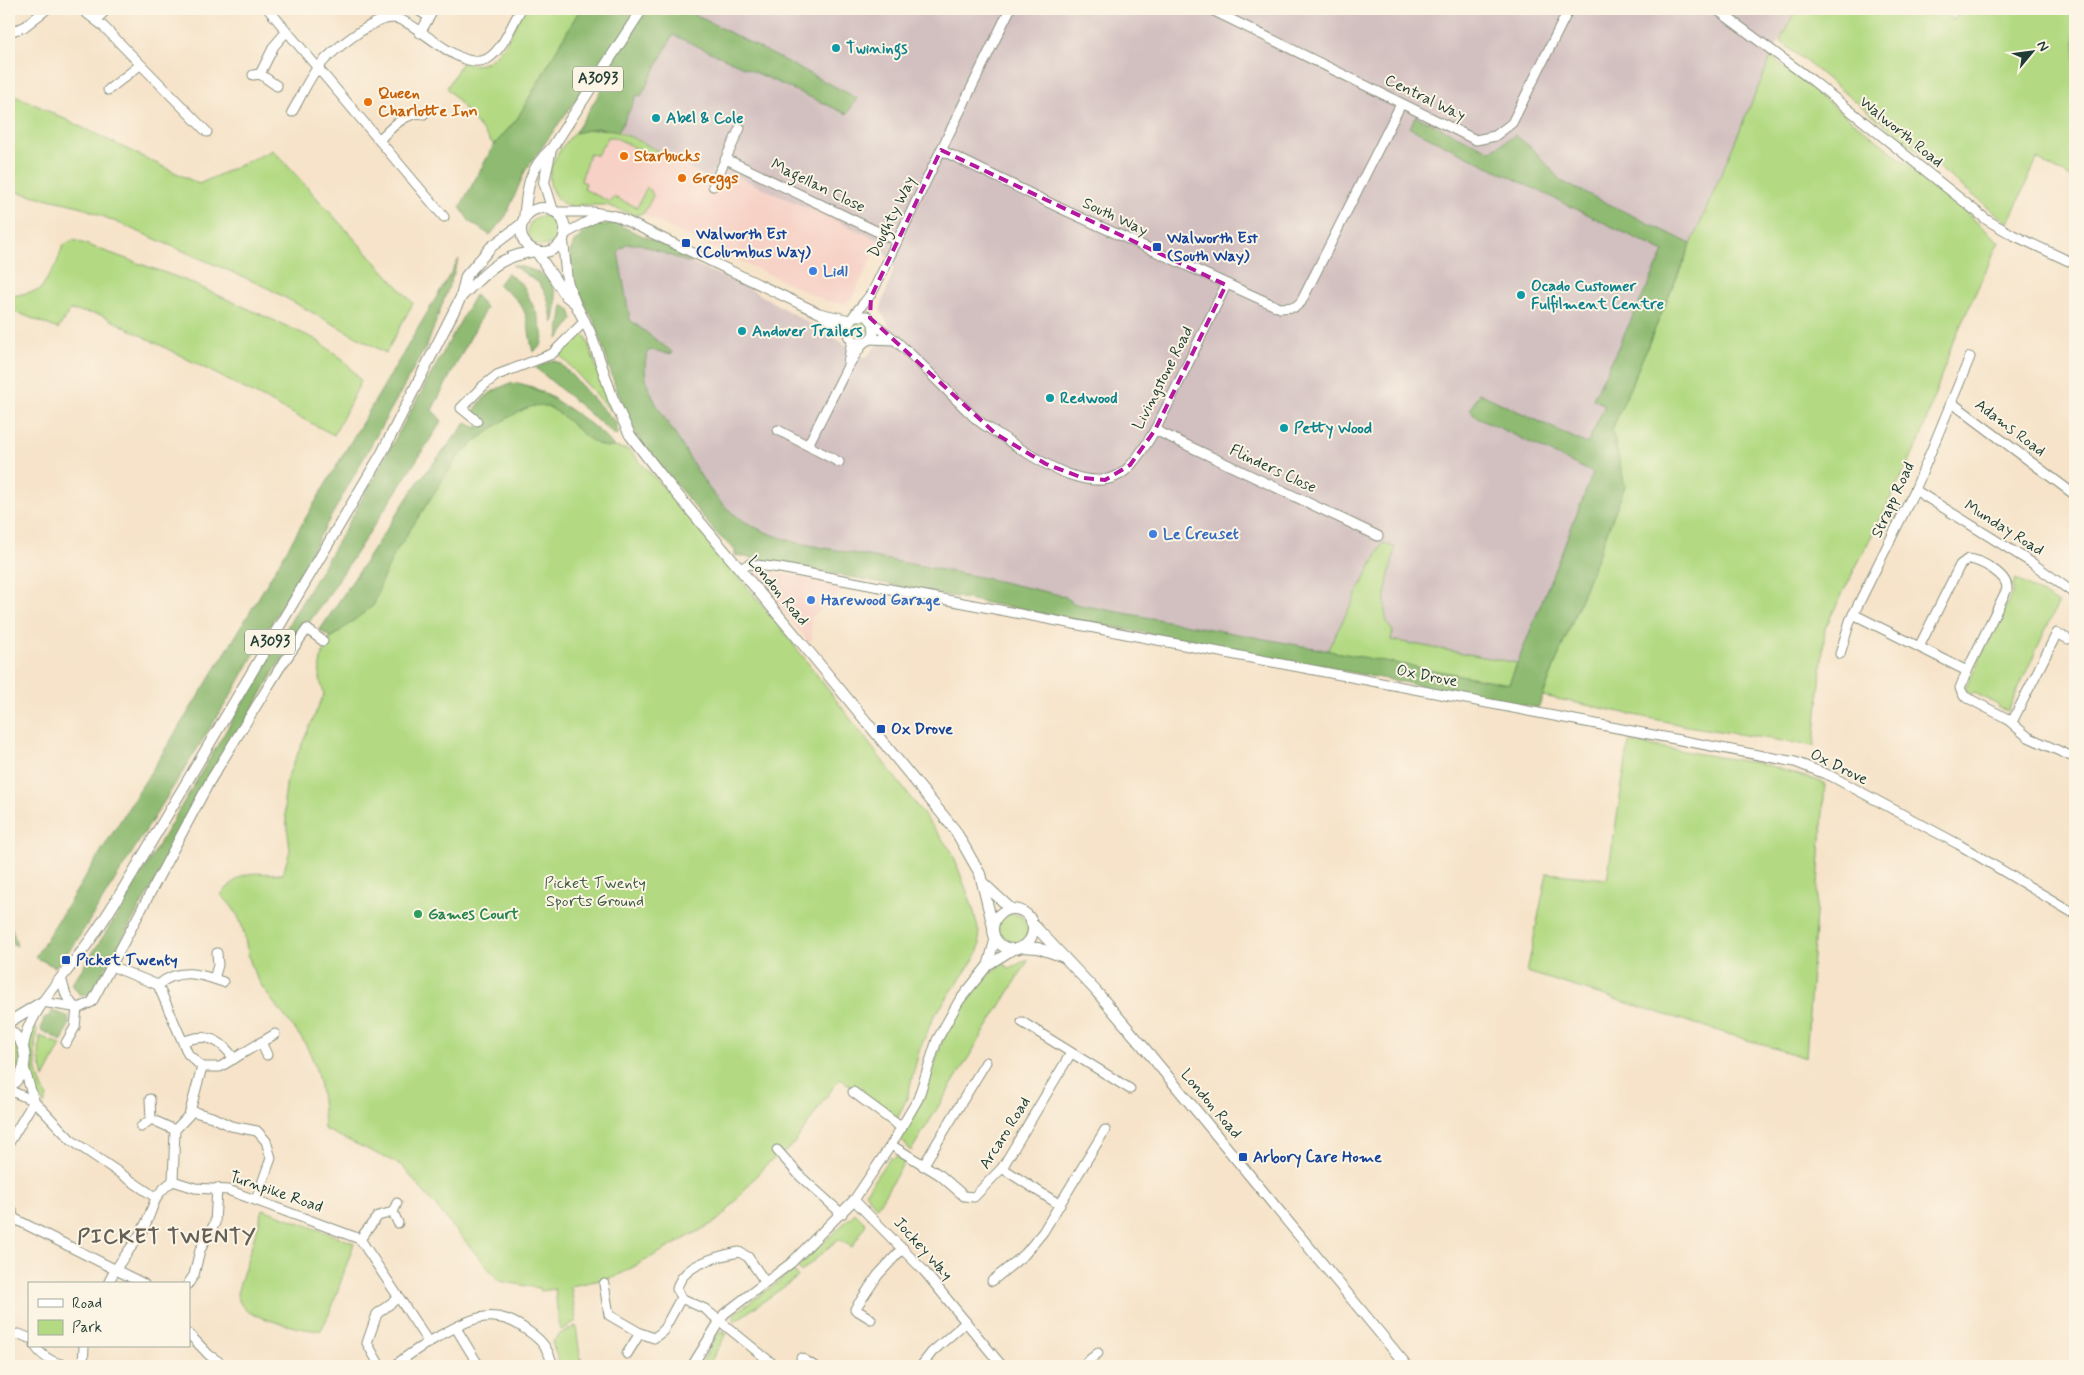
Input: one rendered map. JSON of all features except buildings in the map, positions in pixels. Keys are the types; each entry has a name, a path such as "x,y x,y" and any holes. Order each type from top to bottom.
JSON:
{"main road":[{"name":"A3093","path":"23,1047 27,1030 42,1002 86,946 126,886 360,491 410,402 461,297 466,276 497,242 524,221 527,195 538,160 552,148 642,9"},
{"name":"A3093","path":"552,148 544,182 554,212"},
{"path":"537,209 554,212 564,222 564,238 550,252 536,251 523,239 524,221 537,209"},
{"name":"London Road","path":"564,238 565,274 575,303 585,321 613,399 628,431 656,469 955,830 970,854 983,884 995,938"},
{"name":"A3093","path":"461,297 494,264 512,255 536,251"},
{"name":"London Road","path":"536,251 566,296 575,303"},
{"name":"London Road","path":"983,884 1011,909 1024,912 1031,922 1096,991 1173,1082 1362,1315 1407,1366"},
{"path":"993,927 999,914 1011,909"},
{"path":"1018,948 1030,939 1031,922"},
{"path":"995,938 1003,946 1038,948 1064,958"},
{"name":"A3093","path":"9,1022 42,1002"},
{"path":"9,1030 18,1038 23,1047 24,1067 19,1078 9,1089"}],"street":[{"path":"9,32 24,27 46,9"},
{"path":"81,9 97,19 207,132"},
{"path":"97,19 107,9"},
{"path":"268,9 444,217"},
{"path":"416,9 432,13 420,33"},
{"path":"292,112 319,67 357,34 385,19 398,19 463,58 470,61 480,61 496,51 521,9"},
{"path":"942,150 1010,9"},
{"name":"Central Way","path":"1210,9 1476,140 1495,136 1512,123 1569,9"},
{"name":"Walworth Road","path":"1716,9 1813,82 1987,220 2013,236 2075,264"},
{"path":"277,86 257,74 274,46 287,31"},
{"path":"108,90 140,65"},
{"name":"South Way","path":"942,150 1062,209 1226,285 1280,308 1295,307 1302,302 1401,104"},
{"path":"379,140 417,112 424,114"},
{"path":"713,186 740,128"},
{"name":"Doughty Way","path":"852,318 871,297 942,150"},
{"name":"Magellan Close","path":"726,159 897,241"},
{"path":"554,212 602,214 624,220 819,313 849,336 867,341 894,340"},
{"path":"564,238 602,214"},
{"name":"Livingstone Road","path":"872,320 978,421 1019,449 1046,464 1072,475 1093,480 1114,477 1130,465 1155,430 1226,285"},
{"name":"Doughty Way","path":"871,297 872,320"},
{"path":"808,445 848,366 874,333 872,320 861,314 852,318 819,313"},
{"path":"848,366 852,318"},
{"path":"478,421 461,408 483,386 505,371 552,354 585,321"},
{"name":"Strapp Road","path":"1840,654 1854,614 1914,490 1970,357"},
{"name":"Adams Road","path":"1951,402 2075,496"},
{"path":"778,430 839,462"},
{"name":"Flinders Close","path":"1155,430 1378,536"},
{"name":"Munday Road","path":"1914,490 2032,562 2075,594"},
{"path":"1919,646 1960,565 1968,559 1977,561 2003,577 2007,584 2007,589 1960,688 1964,696 2012,722 2024,735 2075,758"},
{"name":"Ox Drove","path":"740,569 749,564 790,570 1795,762 1831,776 1958,844 2075,914"},
{"path":"1854,614 1967,671"},
{"path":"42,1002 75,1007 86,1006 92,1002 210,781 279,668 307,630 323,641"},
{"path":"2012,722 2057,633 2068,639"},
{"path":"988,965 995,938"},
{"path":"692,1366 719,1319 738,1302 791,1263 854,1200 902,1128 918,1099 934,1050 946,1022 966,991 988,965 1018,948"},
{"path":"214,979 218,965 217,953"},
{"path":"111,966 158,985 182,1042 190,1057 202,1068 216,1068 275,1034"},
{"path":"158,985 170,977 182,973 193,973 223,982"},
{"path":"62,978 66,995 75,1007 75,1027 66,1043"},
{"path":"1022,1022 1130,1089"},
{"path":"182,1042 200,1036 214,1039 224,1046 234,1059"},
{"path":"261,1042 267,1055"},
{"name":"Arcaro Road","path":"891,1145 971,1198 982,1191 1002,1168 1072,1052"},
{"path":"923,1166 986,1062"},
{"path":"9,1143 34,1101 24,1067"},
{"path":"109,1282 114,1270 145,1226 156,1197 173,1181 175,1130 191,1111 202,1068"},
{"path":"9,1089 34,1101 71,1140 156,1197"},
{"path":"853,1092 902,1128"},
{"path":"150,1099 151,1119"},
{"path":"191,1111 212,1117 231,1126 255,1130 262,1134 271,1158 256,1200"},
{"path":"151,1119 175,1130"},
{"path":"141,1127 151,1119"},
{"path":"992,1281 1025,1254 1043,1232 1105,1130"},
{"path":"777,1150 801,1177 842,1214"},
{"path":"1002,1168 1060,1205"},
{"name":"Turnpike Road","path":"173,1181 195,1188 217,1188 256,1200 360,1239"},
{"path":"189,1282 194,1275 200,1250 215,1223 217,1188"},
{"name":"Jockey Way","path":"854,1200 903,1248 1002,1366"},
{"path":"397,1203 394,1212 398,1223"},
{"path":"394,1212 378,1216 360,1239 429,1343"},
{"path":"11,1218 140,1282"},
{"path":"871,1320 855,1309 878,1275 903,1248"},
{"path":"766,1283 748,1257 739,1252 706,1262 686,1271 678,1284 678,1293 681,1298 705,1309 719,1319 774,1366"},
{"path":"604,1284 609,1315 640,1333 654,1338 660,1335 681,1298"},
{"path":"380,1366 369,1347 369,1336 377,1314 400,1297"},
{"path":"395,1366 429,1343 480,1317 495,1317 512,1321 546,1345 553,1366"},
{"path":"921,1366 932,1352 966,1322"},
{"path":"456,1328 479,1366"},
{"path":"627,1354 640,1333"},
{"path":"9,1336 19,1334 28,1338"},
{"path":"190,1335 209,1355 225,1366"},
{"path":"37,1348 44,1356 57,1363 69,1366 83,1365 84,1348"},
{"path":"1082,1366 1098,1353"},
{"path":"801,1358 814,1366"}],"highlighted area":[{"path":"941,150 1226,285 1155,430 1130,465 1105,480 1083,478 1046,464 996,434 870,318 871,297"}],"shaded area":[{"path":"667,9 1796,9 1771,57 1593,473 1509,684 735,541 613,353 604,254 622,234 661,249 750,289 835,338 865,358 891,330 880,310 894,268 876,239 738,177 722,184 614,128"},
{"path":"596,120 722,184 738,177 876,239 876,250 852,298 844,304 826,301 618,203 580,199 573,163"},
{"path":"756,570 843,583 843,590 811,618 812,640 809,642 753,575"}],"green space":[{"path":"524,9 580,9 517,119 494,145 447,88 462,62 474,65 484,63 501,50"},
{"path":"580,9 684,9 857,98 847,114 673,35 641,96 637,95 619,131 597,128 575,133 610,76 589,81 525,171 506,216 490,235 470,222 460,207 494,145 517,119"},
{"path":"1796,9 1940,9 1954,20 1961,9 2075,9 2075,180 2037,159 2008,223 1780,41"},
{"path":"1771,57 1942,191 1999,242 1952,344 1919,442 1825,628 1814,746 1687,726 1543,696 1625,486 1612,430"},
{"path":"9,92 199,184 273,150 413,303 386,353 264,286 79,206 9,190"},
{"path":"1415,116 1491,151 1515,135 1534,150 1561,181 1691,244 1612,430 1625,486 1538,708 735,555 735,550 717,534 638,438 616,388 595,323 572,279 570,252 574,242 587,229 614,223 664,245 692,262 687,262 640,244 626,244 618,252 630,320 672,352 671,354 651,350 647,352 646,378 657,405 719,501 745,522 775,536 798,543 980,577 1064,596 1075,604 1509,684 1593,473 1477,417 1470,410 1479,393 1587,444 1605,405 1593,399 1664,252 1410,128"},
{"path":"578,128 576,133 599,129 620,133 630,136 660,152 657,159 614,137 608,137 597,155 589,154 581,181 586,183 584,189 610,202 613,197 637,207 647,187 653,196 644,213 635,215 606,205 578,205 577,209 564,204 556,197 550,185 551,167 560,150"},
{"path":"543,216 554,220 558,231 554,242 543,246 532,242 528,231 532,220"},
{"path":"74,240 182,279 315,339 344,360 361,381 334,435 102,315 70,310 58,329 9,309 9,297 40,290 57,263 63,245"},
{"path":"459,259 428,343 234,690 74,945 55,967 35,957 234,639"},
{"path":"512,265 535,271 550,282 556,299 553,323 547,296 539,283"},
{"path":"507,273 523,285 537,314 543,336 541,346 533,352 522,307 517,300 498,285"},
{"path":"475,295 486,308 432,410 442,421 328,596 276,668 90,995 79,994 72,984 116,917 351,519"},
{"path":"563,305 570,310 573,319 558,339"},
{"path":"861,320 869,328 861,336 853,328"},
{"path":"582,333 586,337 611,411 560,355 576,335"},
{"path":"552,360 560,363 617,424 618,432 616,436 536,368"},
{"name":"Picket Twenty Sports Ground","path":"517,383 533,387 553,398 600,433 614,447 629,450 666,490 778,624 952,852 972,905 979,932 980,945 976,956 933,1018 919,1051 907,1098 897,1119 840,1079 792,1146 765,1166 717,1221 615,1277 571,1286 576,1321 561,1330 559,1327 555,1289 540,1291 539,1288 499,1281 401,1165 324,1129 319,1080 311,1056 306,1045 271,1000 256,976 248,954 241,924 231,905 221,895 242,876 255,873 283,874 290,850 284,801 287,778 324,694 320,679 320,665 323,652 331,638 320,630 418,482 466,423 477,428 482,421 474,412 477,406 492,392 504,386"},
{"path":"517,383 554,399 584,419 608,439 614,447 605,447 596,443 562,416 545,406 525,409 512,415 486,433 457,458 395,553 382,580 374,605 331,638 320,630 418,482 466,423 477,428 482,421 474,412 477,406 492,392 504,386"},
{"path":"1383,543 1395,548 1385,603 1385,614 1393,631 1391,640 1517,663 1509,684 1327,651"},
{"path":"2016,579 2058,603 2008,711 1999,708 1998,705 1975,693 1971,695 1965,689 2014,589 2011,587"},
{"path":"1629,742 1767,765 1825,783 1806,1058 1527,972 1547,873 1607,879"},
{"path":"1013,914 1024,918 1028,929 1024,940 1013,944 1002,940 998,929 1002,918"},
{"path":"9,918 17,946 9,942"},
{"path":"1029,959 911,1151 901,1139 923,1097 948,1028 955,1016 971,992 991,972 1003,964 1010,968"},
{"path":"52,1011 68,1016 69,1024 62,1041 41,1030 44,1018 49,1016"},
{"path":"34,1027 37,1029 35,1046 36,1064 40,1081 47,1097 44,1105 37,1092 33,1075 31,1034"},
{"path":"40,1036 61,1045 44,1078 39,1058"},
{"path":"9,1037 17,1047 20,1058 17,1070 9,1080"},
{"path":"896,1156 905,1161 877,1207 865,1193 890,1157 893,1159"},
{"path":"263,1209 354,1243 331,1310 321,1330 295,1327 271,1321 251,1313 240,1303 237,1293"},
{"path":"855,1213 866,1224 852,1247 838,1239 801,1272 798,1267"},
{"path":"793,1271 798,1277 734,1322 734,1314"},
{"path":"576,1326 580,1356 585,1366 560,1366 552,1342 560,1334"},
{"path":"721,1332 727,1333 708,1366 700,1366 717,1335"}],"place":[{"name":"Twinings","path":"836,48"},
{"name":"Queen Charlotte Inn","path":"368,102"},
{"name":"Abel & Cole","path":"656,118"},
{"name":"Starbucks","path":"624,156"},
{"name":"Greggs","path":"682,178"},
{"name":"Walworth Est (Columbus Way)","path":"686,243"},
{"name":"Walworth Est (South Way)","path":"1157,247"},
{"name":"Lidl","path":"813,271"},
{"name":"Ocado Customer Fulfilment Centre","path":"1521,295"},
{"name":"Andover Trailers","path":"742,331"},
{"name":"Redwood","path":"1050,398"},
{"name":"Petty Wood","path":"1284,428"},
{"name":"Le Creuset","path":"1153,534"},
{"name":"Harewood Garage","path":"811,600"},
{"name":"Ox Drove","path":"881,729"},
{"name":"Games Court","path":"418,914"},
{"name":"Picket Twenty","path":"66,960"},
{"name":"Arbory Care Home","path":"1243,1157"}],"district":[{"name":"PICKET TWENTY","path":"167,1237"}]}
